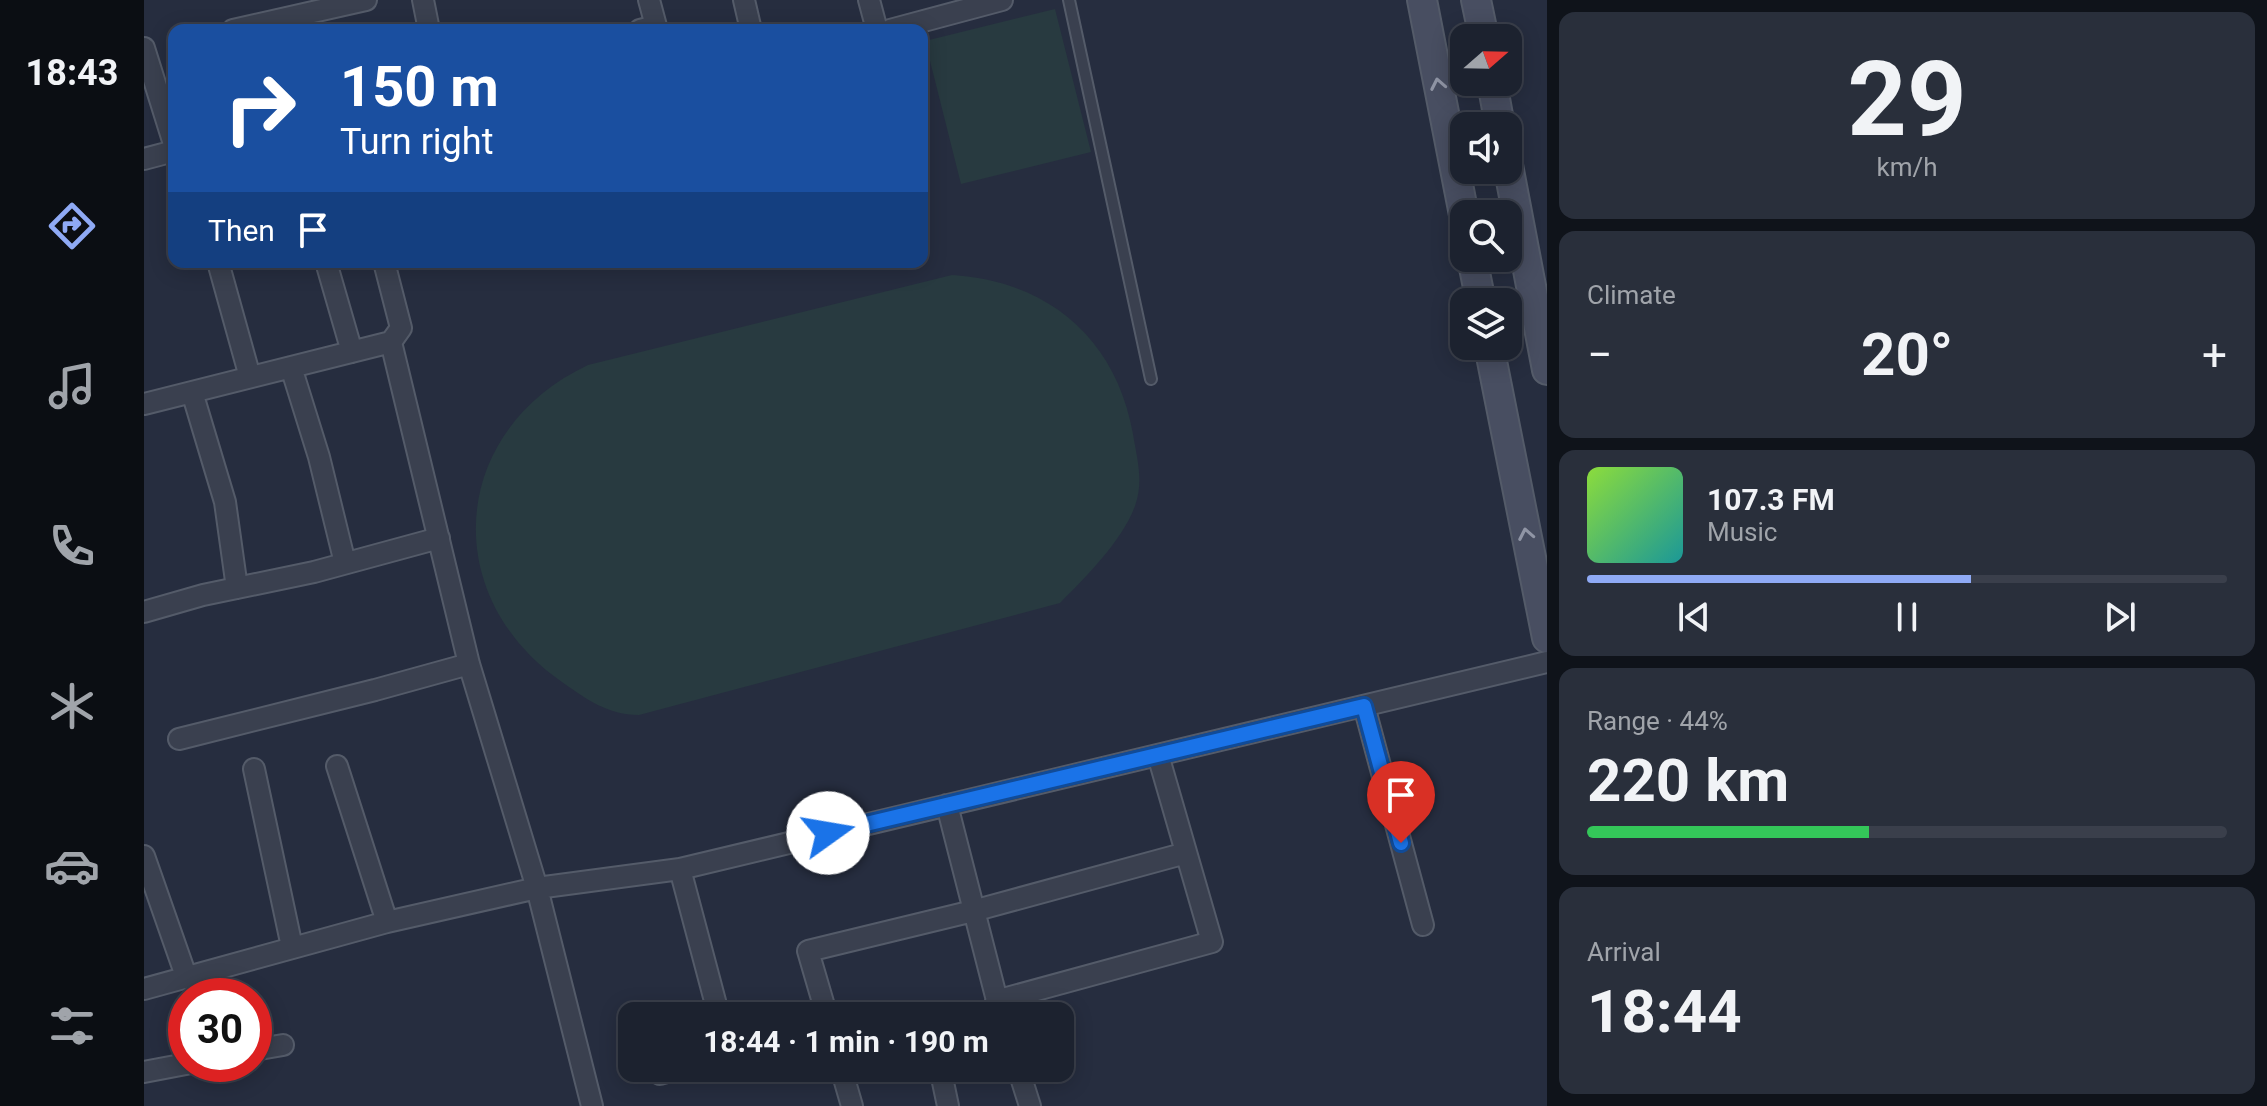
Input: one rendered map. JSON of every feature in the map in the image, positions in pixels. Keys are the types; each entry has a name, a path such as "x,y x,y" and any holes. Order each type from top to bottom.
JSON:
{"street":[{"path":"260,24 366,0"},
{"path":"423,0 428,24"},
{"path":"649,0 655,24"},
{"path":"744,0 750,24"},
{"path":"869,0 875,24"},
{"path":"909,24 971,5 1002,0"},
{"path":"1422,0 1461,200"},
{"path":"1476,0 1481,24"},
{"path":"144,49 168,125"},
{"path":"144,159 168,153"},
{"path":"1512,184 1547,370"},
{"path":"220,268 250,377"},
{"path":"328,268 352,352"},
{"path":"144,404 391,342 401,328 386,268"},
{"path":"391,342 469,664 537,888 592,1106"},
{"path":"1492,360 1547,638"},
{"path":"291,367 323,470 345,563"},
{"path":"192,392 225,502 237,588"},
{"path":"144,612 439,538"},
{"path":"144,989 387,922 537,888 680,869 1547,662"},
{"path":"179,739 469,664"},
{"path":"1364,706 1423,925"},
{"path":"1021,1002 1212,942 1158,755"},
{"path":"337,766 387,922"},
{"path":"254,769 292,947"},
{"path":"947,805 997,1002"},
{"path":"823,1002 808,951 973,911 1186,853"},
{"path":"144,856 186,976"},
{"path":"680,869 715,1002"},
{"path":"272,1047 283,1045"},
{"path":"144,1072 168,1067"},
{"path":"845,1082 852,1106"},
{"path":"943,1082 948,1106"},
{"path":"1022,1082 1030,1106"}],"lane":[{"path":"1069,0 1151,379"}],"shaded area":[{"path":"1055,9 1091,152 961,184 928,53 928,40"},
{"path":"952,275 1018,289 1047,303 1072,321 1094,343 1111,370 1124,400 1139,470 1138,497 1129,519 1112,545 1060,603 639,715 607,709 589,700 562,682 522,646 494,605 479,561 476,515 486,471 508,430 542,394 588,365"}],"route":[{"path":"828,833 1364,706 1401,843"}]}
